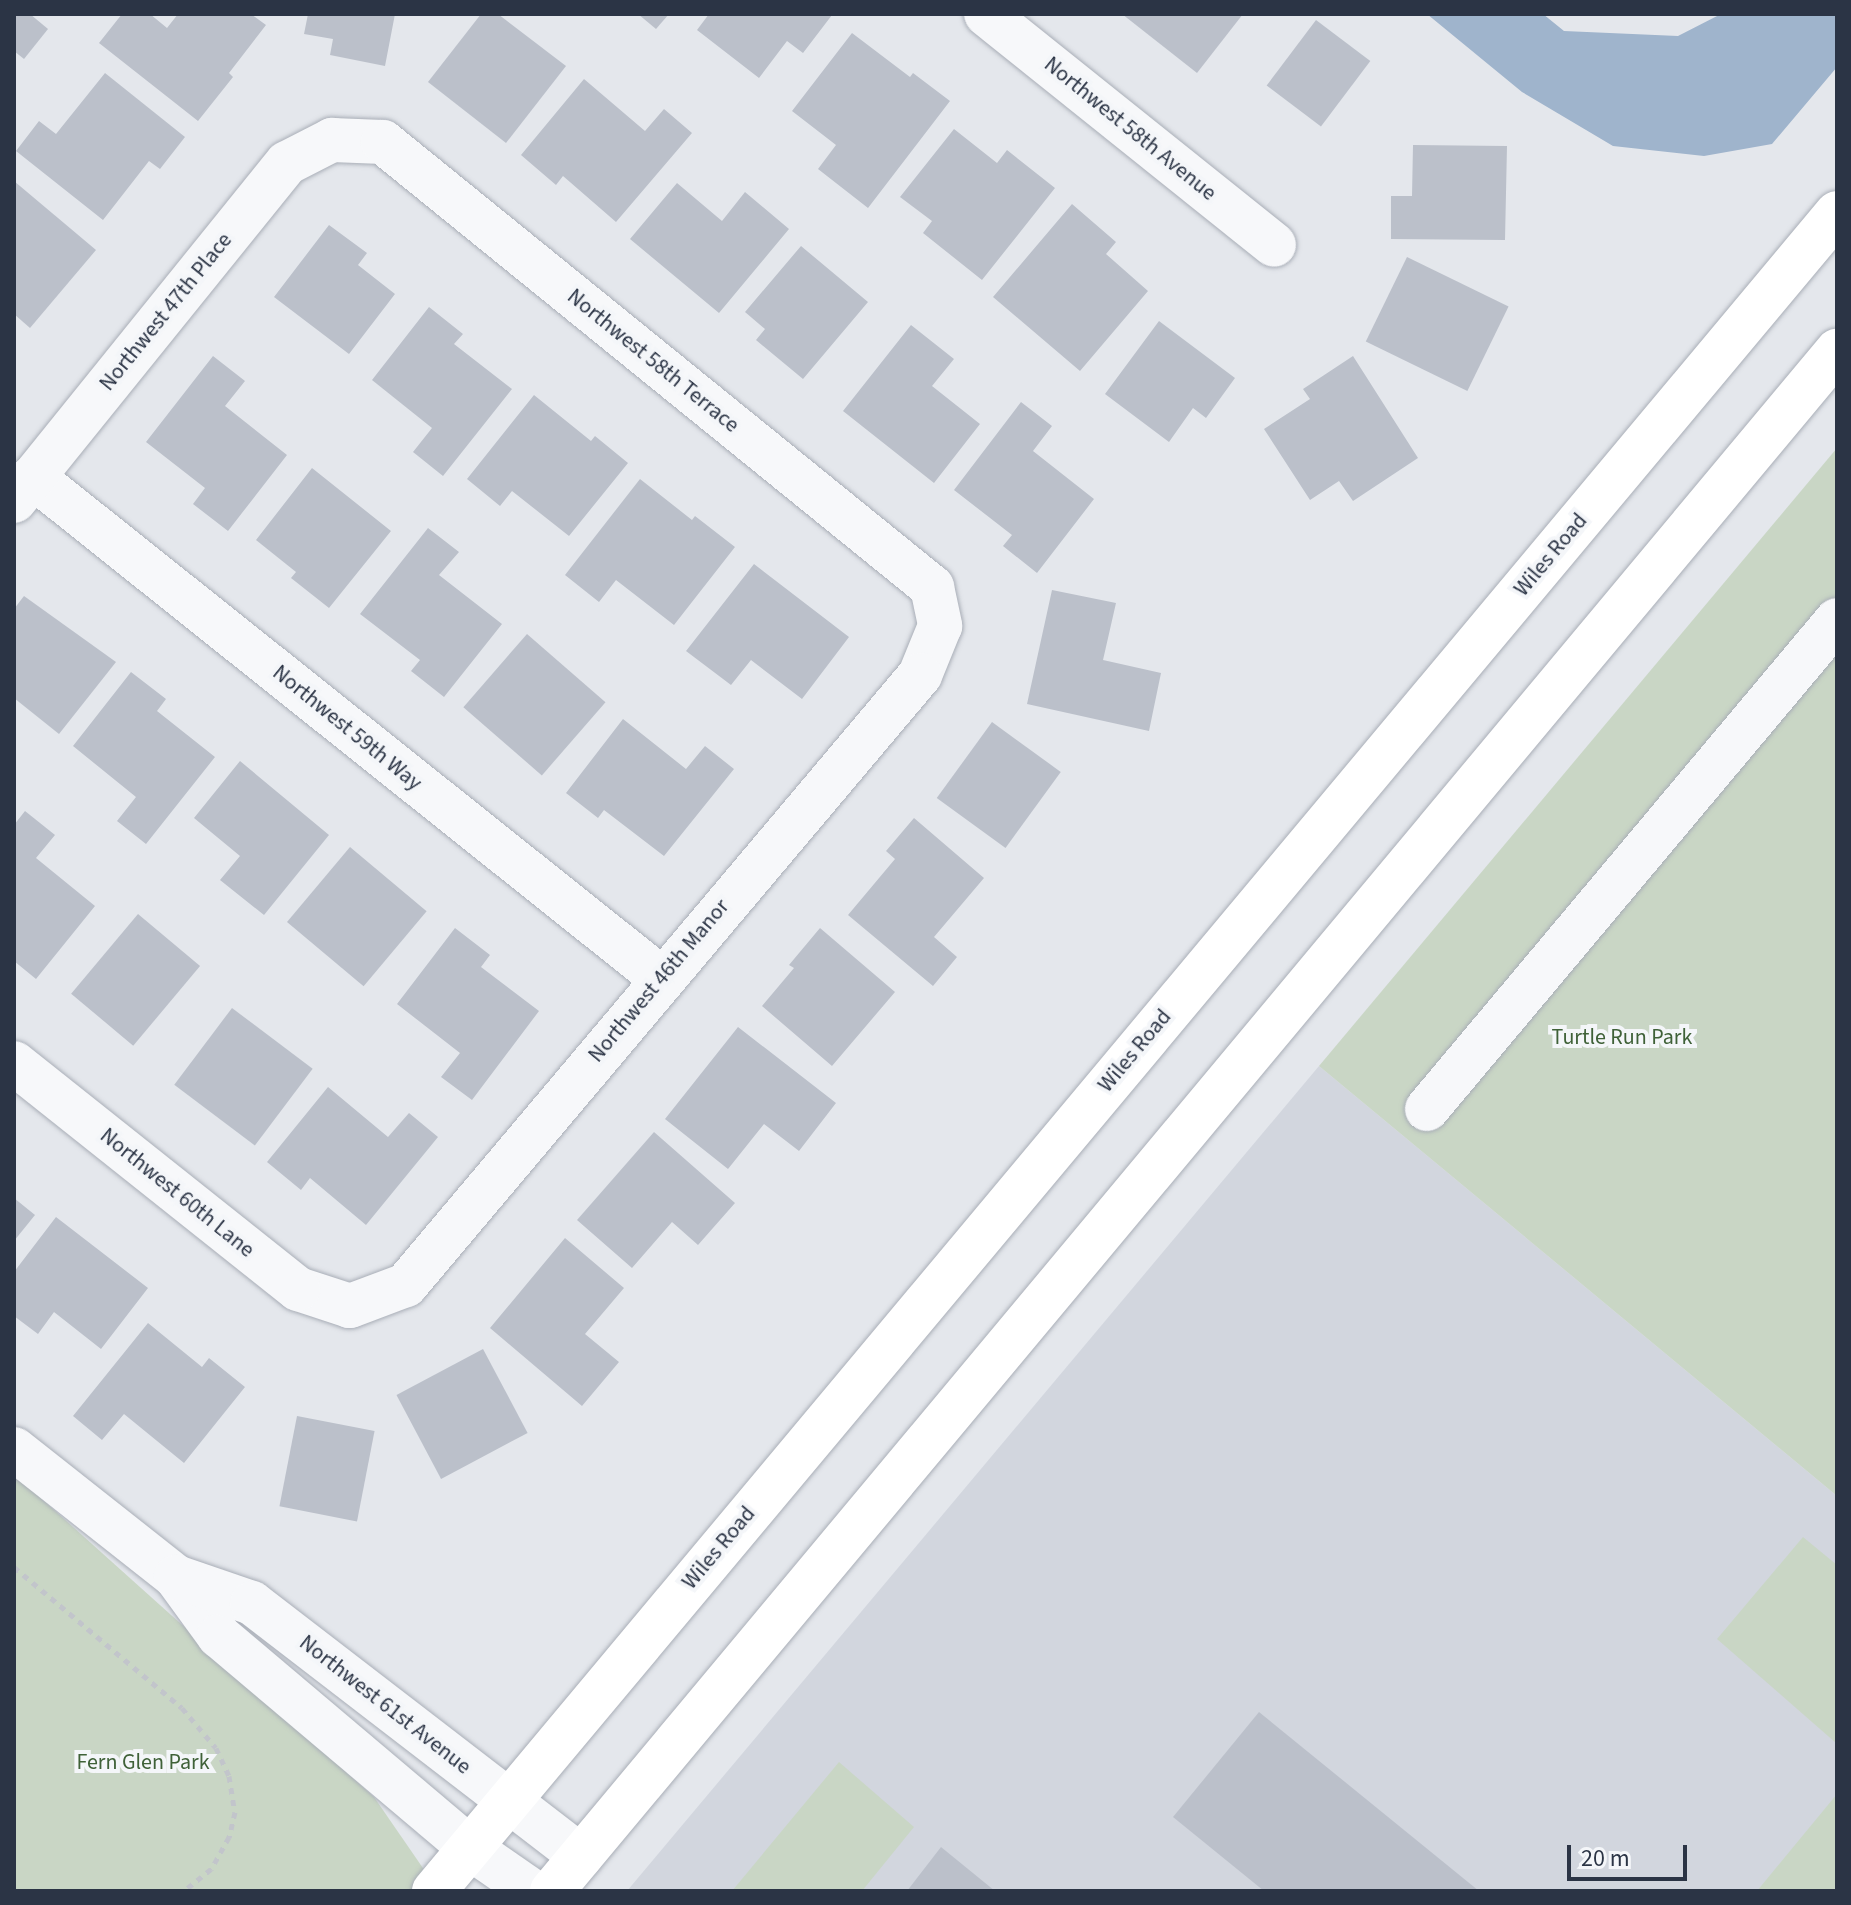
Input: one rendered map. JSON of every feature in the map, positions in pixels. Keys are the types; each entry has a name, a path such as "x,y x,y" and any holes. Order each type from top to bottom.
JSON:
{"main road":[{"name":"Wiles Road","path":"434,1891 1833,226"},
{"path":"552,1891 1837,351"}],"street":[{"name":"Northwest 58th Avenue","path":"986,14 1274,245"},
{"name":"Northwest 47th Place","path":"23,489 287,163 332,140"},
{"name":"Northwest 58th Terrace","path":"332,140 383,142 932,587 940,626"},
{"name":"Northwest 59th Way","path":"23,489 661,978"},
{"path":"1427,1109 1837,620"},
{"name":"Northwest 46th Manor","path":"350,1306 406,1285 661,978 920,675 940,626"},
{"name":"Northwest 60th Lane","path":"14,1063 298,1289 350,1306"},
{"name":"Northwest 61st Avenue","path":"14,1449 176,1577 219,1636 470,1848 532,1891"},
{"name":"Northwest 61st Avenue","path":"176,1577 252,1603 581,1856"}],"path":[{"path":"14,1567 182,1708 216,1748 229,1776 235,1812 229,1837 211,1869 184,1891"}],"shaded area":[{"path":"1319,1066 1837,1496 1837,1891 627,1891"}],"green space":[{"name":"Turtle Run Park","path":"1837,448 1837,1496 1319,1066"},
{"name":"Fern Glen Park","path":"14,1474 374,1797 427,1874 412,1891 14,1891"},
{"path":"1803,1537 1837,1565 1836,1743 1717,1639"},
{"path":"839,1762 914,1827 862,1891 732,1891"},
{"path":"1837,1794 1837,1891 1757,1891"}],"water":[{"path":"1427,14 1543,14 1564,31 1678,36 1721,14 1837,14 1837,67 1772,144 1704,156 1613,146 1522,92"}],"building":[{"path":"14,14 30,14 48,29 24,59 14,51"},
{"path":"122,14 150,14 167,28 178,14 251,14 266,25 229,73 233,77 198,121 99,43"},
{"path":"308,14 395,14 385,66 330,55 333,39 304,34"},
{"path":"481,14 498,14 566,66 506,143 428,82"},
{"path":"638,14 669,14 656,29"},
{"path":"709,14 832,15 803,53 787,41 759,78 697,30"},
{"path":"1122,14 1243,14 1197,73"},
{"path":"1316,20 1370,61 1321,126 1267,85"},
{"path":"852,33 910,77 913,73 950,101 868,208 818,169 836,145 792,111"},
{"path":"105,73 185,137 160,169 149,161 103,220 16,151 39,121 56,134"},
{"path":"584,79 645,131 664,109 692,133 616,222 563,176 556,185 521,155"},
{"path":"954,129 997,163 1007,150 1055,188 982,280 923,233 932,221 900,197"},
{"path":"1413,145 1507,146 1505,240 1391,239 1391,196 1412,196"},
{"path":"14,181 96,250 30,328 14,314"},
{"path":"677,183 722,221 745,192 789,229 719,313 630,239"},
{"path":"1072,204 1116,242 1106,254 1148,291 1080,371 993,297"},
{"path":"329,225 367,253 358,265 395,294 349,354 274,297"},
{"path":"801,246 868,302 803,379 756,340 765,329 745,312"},
{"path":"1407,257 1509,307 1467,391 1366,341"},
{"path":"429,307 463,334 454,344 512,389 443,476 413,452 432,428 372,380"},
{"path":"1159,321 1235,378 1206,418 1193,408 1169,442 1105,394"},
{"path":"911,325 954,359 932,386 980,424 934,483 843,411"},
{"path":"213,356 245,381 225,406 287,455 228,531 193,504 205,488 146,442"},
{"path":"1353,356 1418,458 1353,501 1339,481 1310,500 1264,429 1310,399 1303,389"},
{"path":"534,395 591,441 595,436 628,463 569,536 512,491 500,506 467,479"},
{"path":"1021,402 1052,426 1033,451 1094,499 1037,573 1003,546 1012,535 954,490"},
{"path":"312,468 391,531 329,608 291,578 296,572 256,540"},
{"path":"640,479 692,520 695,516 735,547 674,625 616,580 599,602 565,575"},
{"path":"428,528 459,552 439,575 502,624 444,697 411,671 420,660 360,614"},
{"path":"754,564 849,637 802,699 751,660 731,685 686,651"},
{"path":"1052,590 1116,603 1103,660 1161,673 1149,731 1027,704"},
{"path":"24,596 116,662 59,734 14,698 14,609"},
{"path":"527,634 605,702 542,775 463,707"},
{"path":"131,672 166,699 157,711 215,757 146,844 117,821 136,797 73,746"},
{"path":"623,719 686,769 705,746 734,769 664,856 604,810 598,818 566,793"},
{"path":"992,722 1061,772 1006,848 937,798"},
{"path":"240,761 329,835 264,915 220,880 240,856 194,818"},
{"path":"25,811 55,835 36,858 95,906 36,979 14,961 14,825"},
{"path":"914,818 984,878 934,937 957,957 933,986 848,915 895,859 886,851"},
{"path":"350,847 427,911 364,986 287,922"},
{"path":"138,914 200,966 133,1046 71,994"},
{"path":"455,928 490,955 481,967 539,1011 472,1100 441,1077 460,1053 397,1004"},
{"path":"820,928 895,992 832,1066 762,1006 794,968 789,965"},
{"path":"232,1008 313,1069 255,1145 174,1085"},
{"path":"738,1027 836,1103 799,1151 764,1124 728,1169 665,1119"},
{"path":"328,1087 388,1137 409,1113 438,1137 366,1225 310,1178 301,1190 267,1162"},
{"path":"654,1132 735,1203 698,1245 672,1222 632,1268 577,1220"},
{"path":"14,1198 35,1215 14,1241"},
{"path":"56,1217 148,1288 101,1349 54,1312 38,1334 14,1316 14,1272"},
{"path":"565,1238 624,1288 585,1334 619,1362 582,1406 490,1328"},
{"path":"148,1323 202,1367 209,1358 245,1387 184,1463 124,1414 102,1440 73,1416"},
{"path":"483,1349 528,1433 441,1479 396,1395"},
{"path":"297,1416 375,1431 357,1521 279,1506"},
{"path":"1259,1712 1479,1891 1264,1891 1173,1817"},
{"path":"941,1847 995,1891 907,1891"}]}
